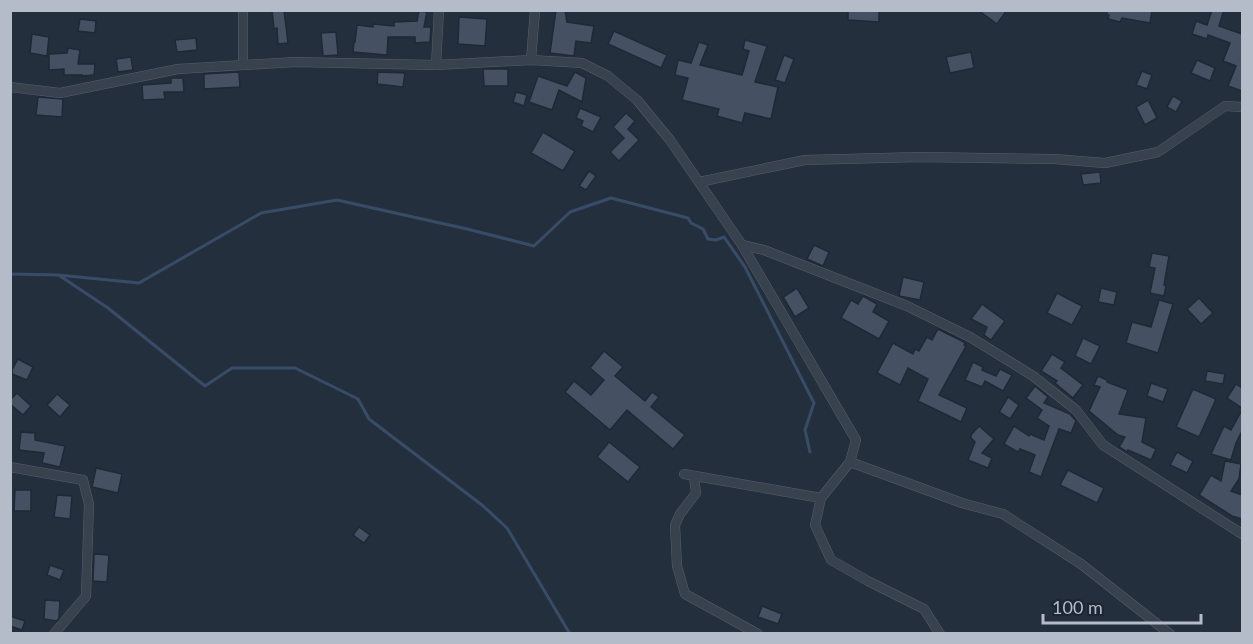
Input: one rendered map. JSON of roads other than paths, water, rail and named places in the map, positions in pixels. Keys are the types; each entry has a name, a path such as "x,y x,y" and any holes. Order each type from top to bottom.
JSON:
{"street":[{"path":"243,10 243,65"},
{"path":"436,65 439,10"},
{"path":"531,60 535,10"},
{"path":"10,87 60,93 178,69 295,62 436,65 531,60 582,63 608,76 637,100 670,140 742,245 856,440 850,462 821,498 815,525 831,560 924,609 940,633"},
{"path":"699,182 805,160 920,157 1053,159 1105,164 1158,152 1225,106 1242,107"},
{"path":"742,245 764,250 907,306 970,337 1033,376 1076,410 1103,445 1242,534"},
{"path":"850,462 962,503 1003,514 1081,564 1170,633"},
{"path":"10,467 83,480 89,504 86,596 54,633"},
{"path":"758,633 685,594 677,566 675,525 680,514 696,493 689,475 821,498"}],"waterway":[{"path":"10,274 58,275 139,283 261,213 337,200 534,246 570,212 611,198 688,218 691,223 703,229 708,239 716,240 724,237 745,267 814,403 805,430 810,452"},
{"path":"60,276 108,308 205,386 232,368 295,368 358,399 369,419 482,505 507,528 570,634"}]}
